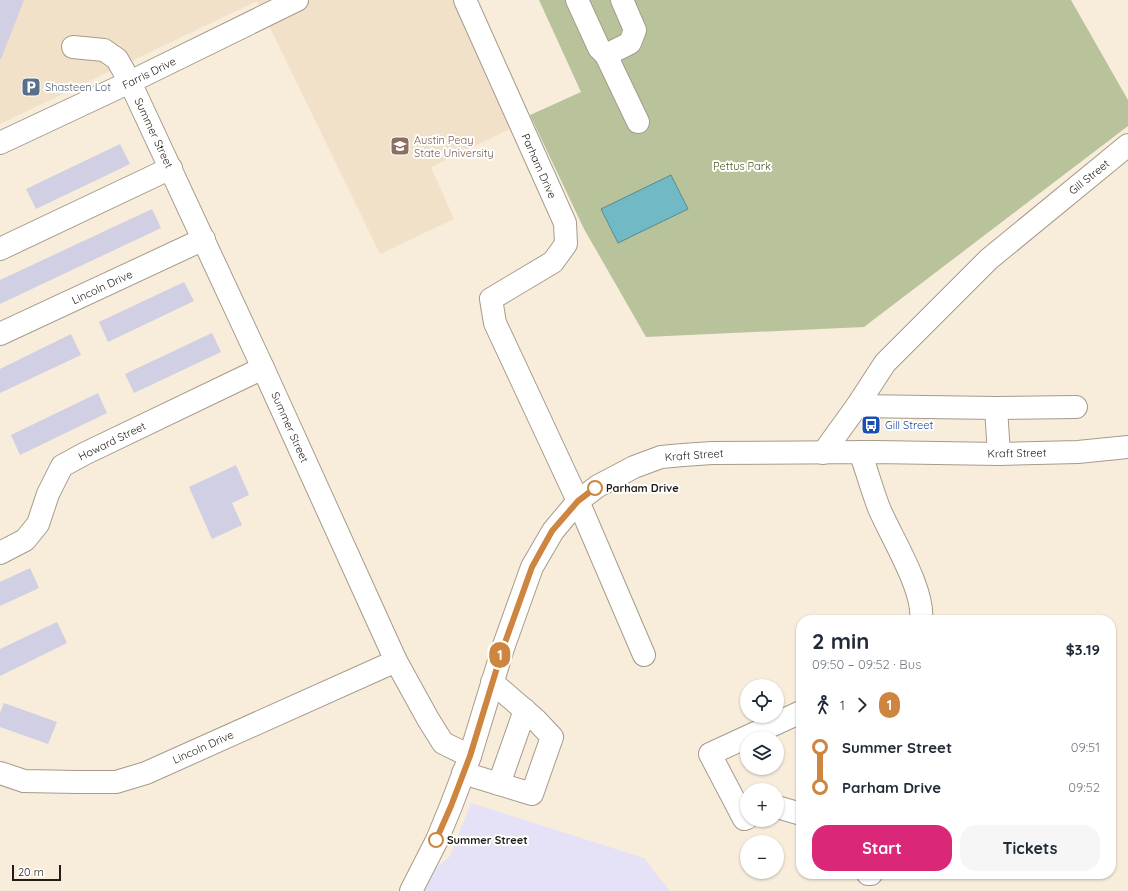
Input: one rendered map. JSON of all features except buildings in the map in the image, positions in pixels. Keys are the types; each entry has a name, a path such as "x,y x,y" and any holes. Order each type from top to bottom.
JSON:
{"main road":[{"name":"Farris Drive","path":"0,143 130,82 297,0"},
{"name":"Parham Drive","path":"465,0 565,223 566,244 553,262 491,299 495,323 578,501 644,655"},
{"path":"577,0 599,48 606,55 638,122"},
{"path":"606,55 630,43 635,30 622,0"},
{"name":"Summer Street","path":"73,47 104,50 117,59 130,82 264,368 396,661 443,743 467,764 499,784 532,794 552,737 525,710"},
{"name":"Gill Street","path":"823,453 857,406 885,362 989,259 1128,145"},
{"path":"0,249 170,168"},
{"name":"Lincoln Drive","path":"0,334 204,239"},
{"name":"Howard Street","path":"0,553 25,540 38,524 48,494 62,466 264,368"},
{"path":"857,406 1076,408"},
{"path":"996,408 998,454"},
{"name":"Kraft Street","path":"411,891 451,806 467,764 503,648 532,567 552,531 578,501 598,486 634,467 661,457 712,453 860,452 998,454 1078,452 1128,447"},
{"path":"860,452 879,508 916,588 922,615"},
{"name":"Lincoln Drive","path":"0,773 24,781 116,782 146,773 396,661"},
{"path":"492,682 525,710 499,784"},
{"path":"740,811 710,754 796,714"},
{"path":"784,809 796,813"}],"shaded area":[{"name":"Austin Peay State University","path":"0,0 454,0 516,126 431,167 454,219 380,254 257,1 0,124"},
{"path":"471,803 644,858 670,891 410,891 450,856"}],"green space":[{"name":"Pettus Park","path":"539,0 1071,0 1128,100 1128,126 864,327 646,337 584,229 530,115 581,92"}],"water":[{"path":"671,175 688,209 618,243 601,209"}],"bus line":[{"name":"1","path":"436,840 470,756 503,648 532,567 552,531 578,501 595,488"}],"place":[{"name":"Shasteen Lot","path":"31,87"},
{"name":"Austin Peay State University","path":"400,146"},
{"name":"Gill Street","path":"871,425"},
{"name":"Parham Drive","path":"595,488"},
{"name":"Summer Street","path":"436,840"}]}
